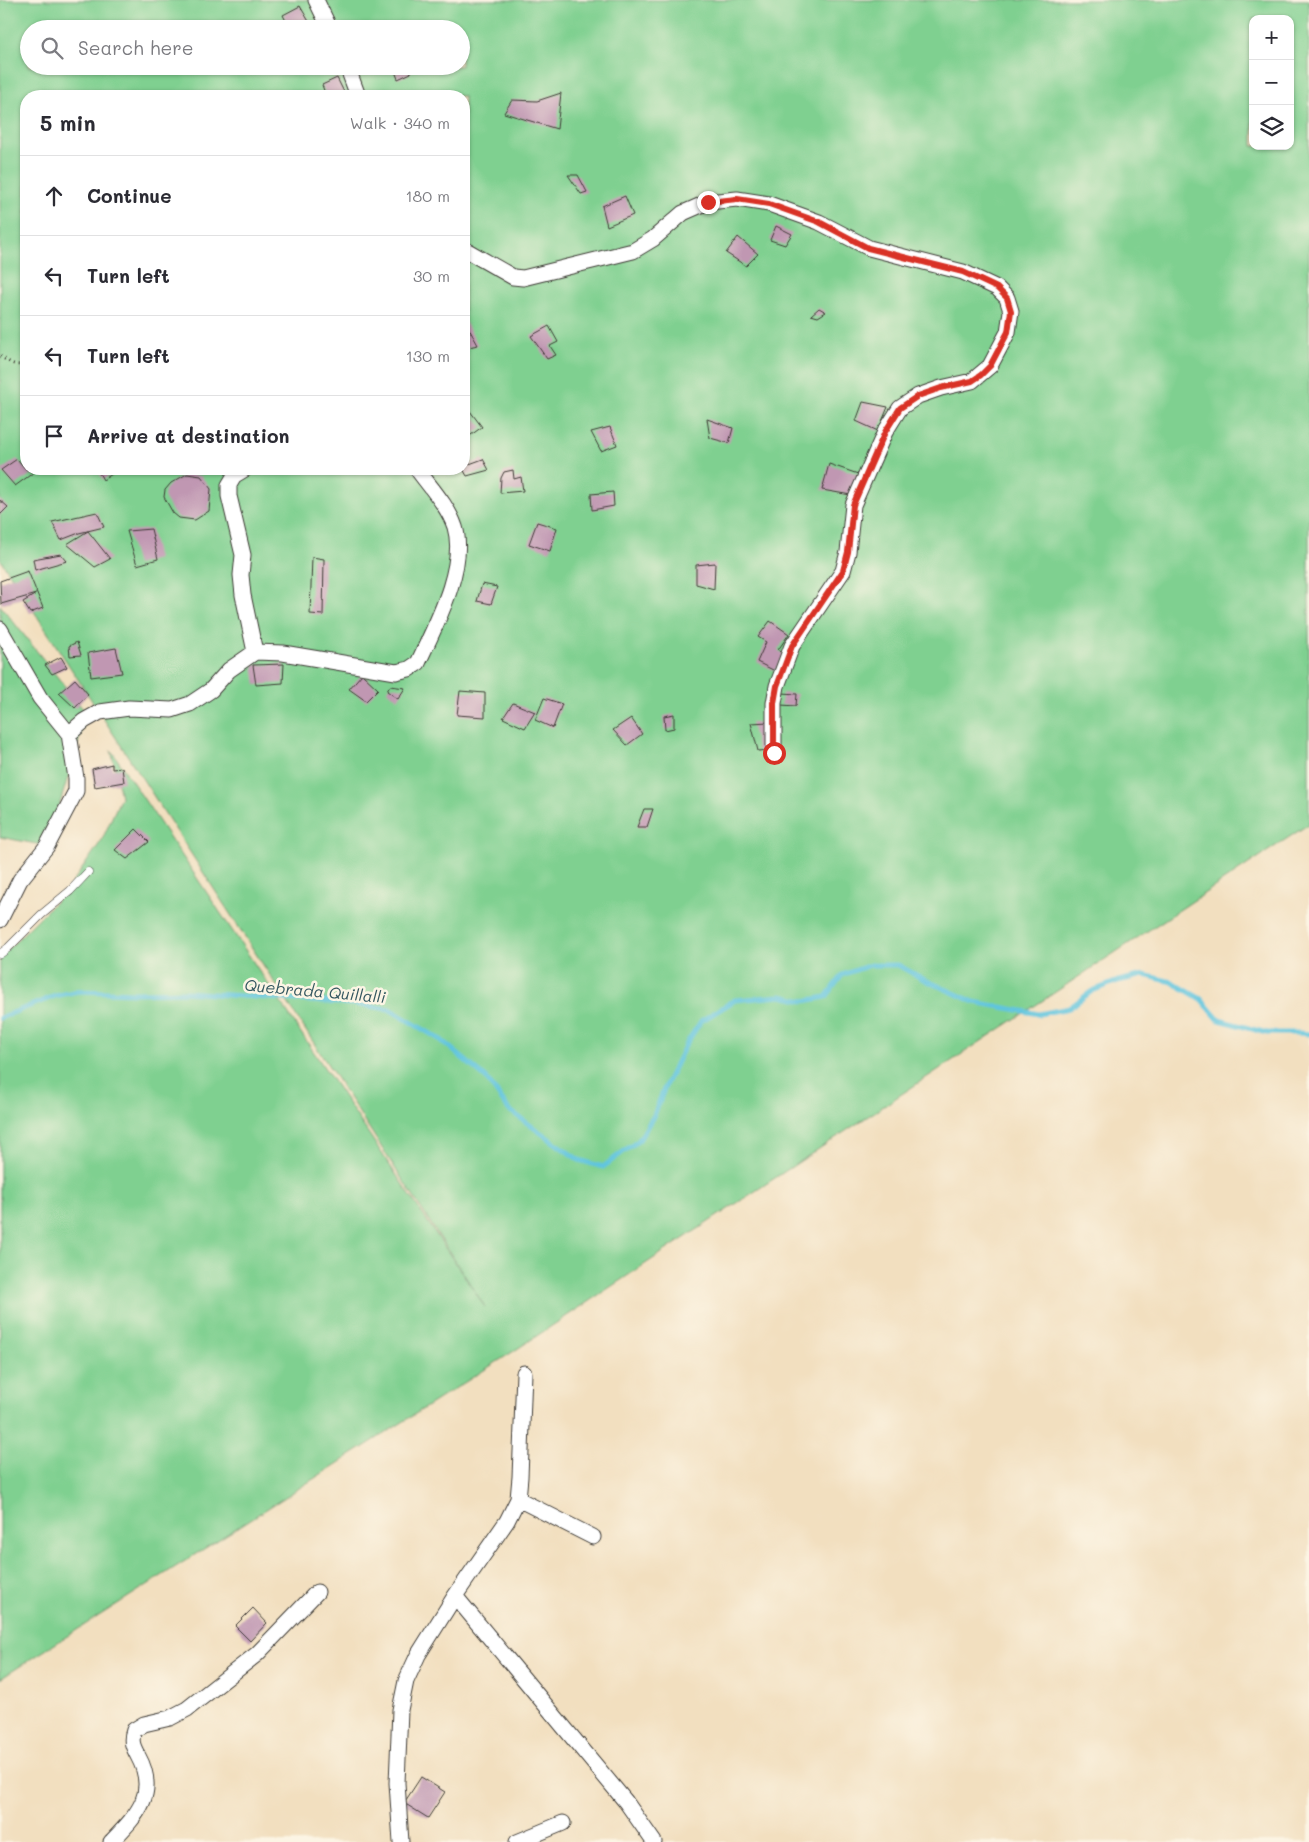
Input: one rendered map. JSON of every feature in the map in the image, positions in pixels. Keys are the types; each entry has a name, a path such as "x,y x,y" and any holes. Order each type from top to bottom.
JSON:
{"street":[{"path":"316,0 326,20"},
{"path":"350,75 356,90"},
{"path":"470,252 513,276 523,278 633,252 653,239 683,213 708,202 737,199 769,204 819,222 868,248 963,272 997,288 1007,298 1011,311 1008,332 990,366 972,381 941,388 918,396 900,408 885,432 853,505 848,552 843,571 792,646 777,686 774,703 774,753"},
{"path":"235,475 228,485 229,496 243,555 241,575 243,595 255,652"},
{"path":"69,734 84,721 100,712 129,708 172,710 190,704 210,690 229,670 255,652 283,653 396,672 409,669 418,663 448,594 459,548 455,526 445,507 421,475"},
{"path":"0,629 40,698 69,734 76,778 76,791 48,846 20,880 0,920"},
{"path":"401,1842 397,1774 400,1710 406,1681 418,1655 455,1596 507,1521 518,1499 524,1373"},
{"path":"518,1499 593,1537"},
{"path":"111,1842 138,1812 144,1802 146,1778 144,1767 132,1742 134,1730 144,1724 170,1718 187,1708 257,1654 317,1592"},
{"path":"455,1596 626,1802 654,1842"},
{"path":"518,1842 563,1823"}],"lane":[{"path":"0,954 41,914 70,891 88,872"}],"path":[{"path":"0,356 13,365 20,365"}],"green space":[{"path":"0,0 1309,0 1309,824 514,1351 0,1679 0,957 68,889 102,840 121,797 111,750 485,1307 0,559"},
{"path":"0,605 87,714 47,846 0,837"}],"building":[{"path":"300,6 308,20 286,20 283,15"},
{"path":"396,75 407,75 398,79"},
{"path":"337,78 343,90 324,90 322,85"},
{"path":"561,93 557,129 504,113 512,100 537,101"},
{"path":"568,175 578,175 587,192 581,194"},
{"path":"625,196 633,215 607,226 602,206"},
{"path":"776,226 792,234 785,245 770,240"},
{"path":"738,237 758,254 746,266 726,253"},
{"path":"819,308 826,312 818,317 811,315"},
{"path":"549,326 558,342 550,346 556,355 547,359 531,336"},
{"path":"470,331 478,345 470,347"},
{"path":"863,402 888,407 878,431 856,421"},
{"path":"470,411 482,427 470,436"},
{"path":"707,419 733,428 729,443 710,438"},
{"path":"610,427 617,445 601,451 591,432"},
{"path":"17,459 20,462 20,475 30,475 15,486 1,470"},
{"path":"483,459 489,470 467,476 470,475 470,464"},
{"path":"829,464 858,474 851,495 822,490"},
{"path":"513,470 514,479 521,477 523,491 500,493 501,478 504,472"},
{"path":"100,475 110,475 103,480"},
{"path":"185,475 201,476 211,489 209,511 195,520 179,518 173,513 164,497 165,490 171,483"},
{"path":"613,492 614,506 592,510 591,494"},
{"path":"0,500 8,507 0,515"},
{"path":"97,512 104,527 61,540 52,522"},
{"path":"537,522 557,528 550,551 529,544"},
{"path":"151,529 158,559 137,565 127,531"},
{"path":"88,531 110,559 95,567 67,544"},
{"path":"61,554 67,561 35,570 33,559"},
{"path":"312,557 324,559 323,615 310,614"},
{"path":"715,563 714,589 696,584 696,565"},
{"path":"28,571 43,608 30,613 23,602 36,594 1,604 0,581"},
{"path":"482,584 497,587 491,604 477,601"},
{"path":"770,621 789,634 778,650 784,654 775,671 757,662 766,642 758,637"},
{"path":"77,642 81,655 70,656 69,646"},
{"path":"116,648 122,673 91,677 88,653"},
{"path":"61,657 67,667 52,674 45,665"},
{"path":"284,664 283,683 256,685 253,665"},
{"path":"362,674 378,689 366,701 349,689"},
{"path":"75,679 88,694 75,708 59,693"},
{"path":"390,686 405,688 398,699 387,691"},
{"path":"460,691 485,693 485,717 457,715"},
{"path":"782,693 797,694 796,706 781,705"},
{"path":"544,698 562,704 553,728 535,720"},
{"path":"513,703 535,712 525,728 503,718"},
{"path":"674,714 674,728 665,730 664,716"},
{"path":"631,718 642,734 627,745 613,730"},
{"path":"769,722 770,750 758,751 751,723"},
{"path":"112,764 112,769 122,768 124,782 95,787 92,769"},
{"path":"644,809 653,809 647,827 637,827"},
{"path":"136,829 149,842 127,859 115,850"},
{"path":"253,1608 267,1623 250,1641 235,1626"},
{"path":"421,1777 445,1792 428,1818 404,1803"}],"waterway":[{"name":"Quebrada Quillalli","path":"0,1018 55,996 78,991 185,992 354,1004 389,1009 441,1040 486,1078 509,1110 579,1160 603,1167 639,1140 654,1115 666,1084 686,1044 701,1021 735,1000 781,996 804,1001 826,997 842,975 870,965 898,965 923,979 974,1002 1039,1014 1069,1008 1092,991 1118,981 1144,975 1172,982 1201,999 1219,1020 1267,1033 1309,1034"}],"route":[{"path":"708,202 737,199 769,204 819,222 868,248 963,272 997,288 1007,298 1011,311 1008,332 990,366 981,375 972,381 941,388 918,396 900,408 885,432 853,505 848,552 843,571 792,646 777,686 774,703 774,753"}]}
